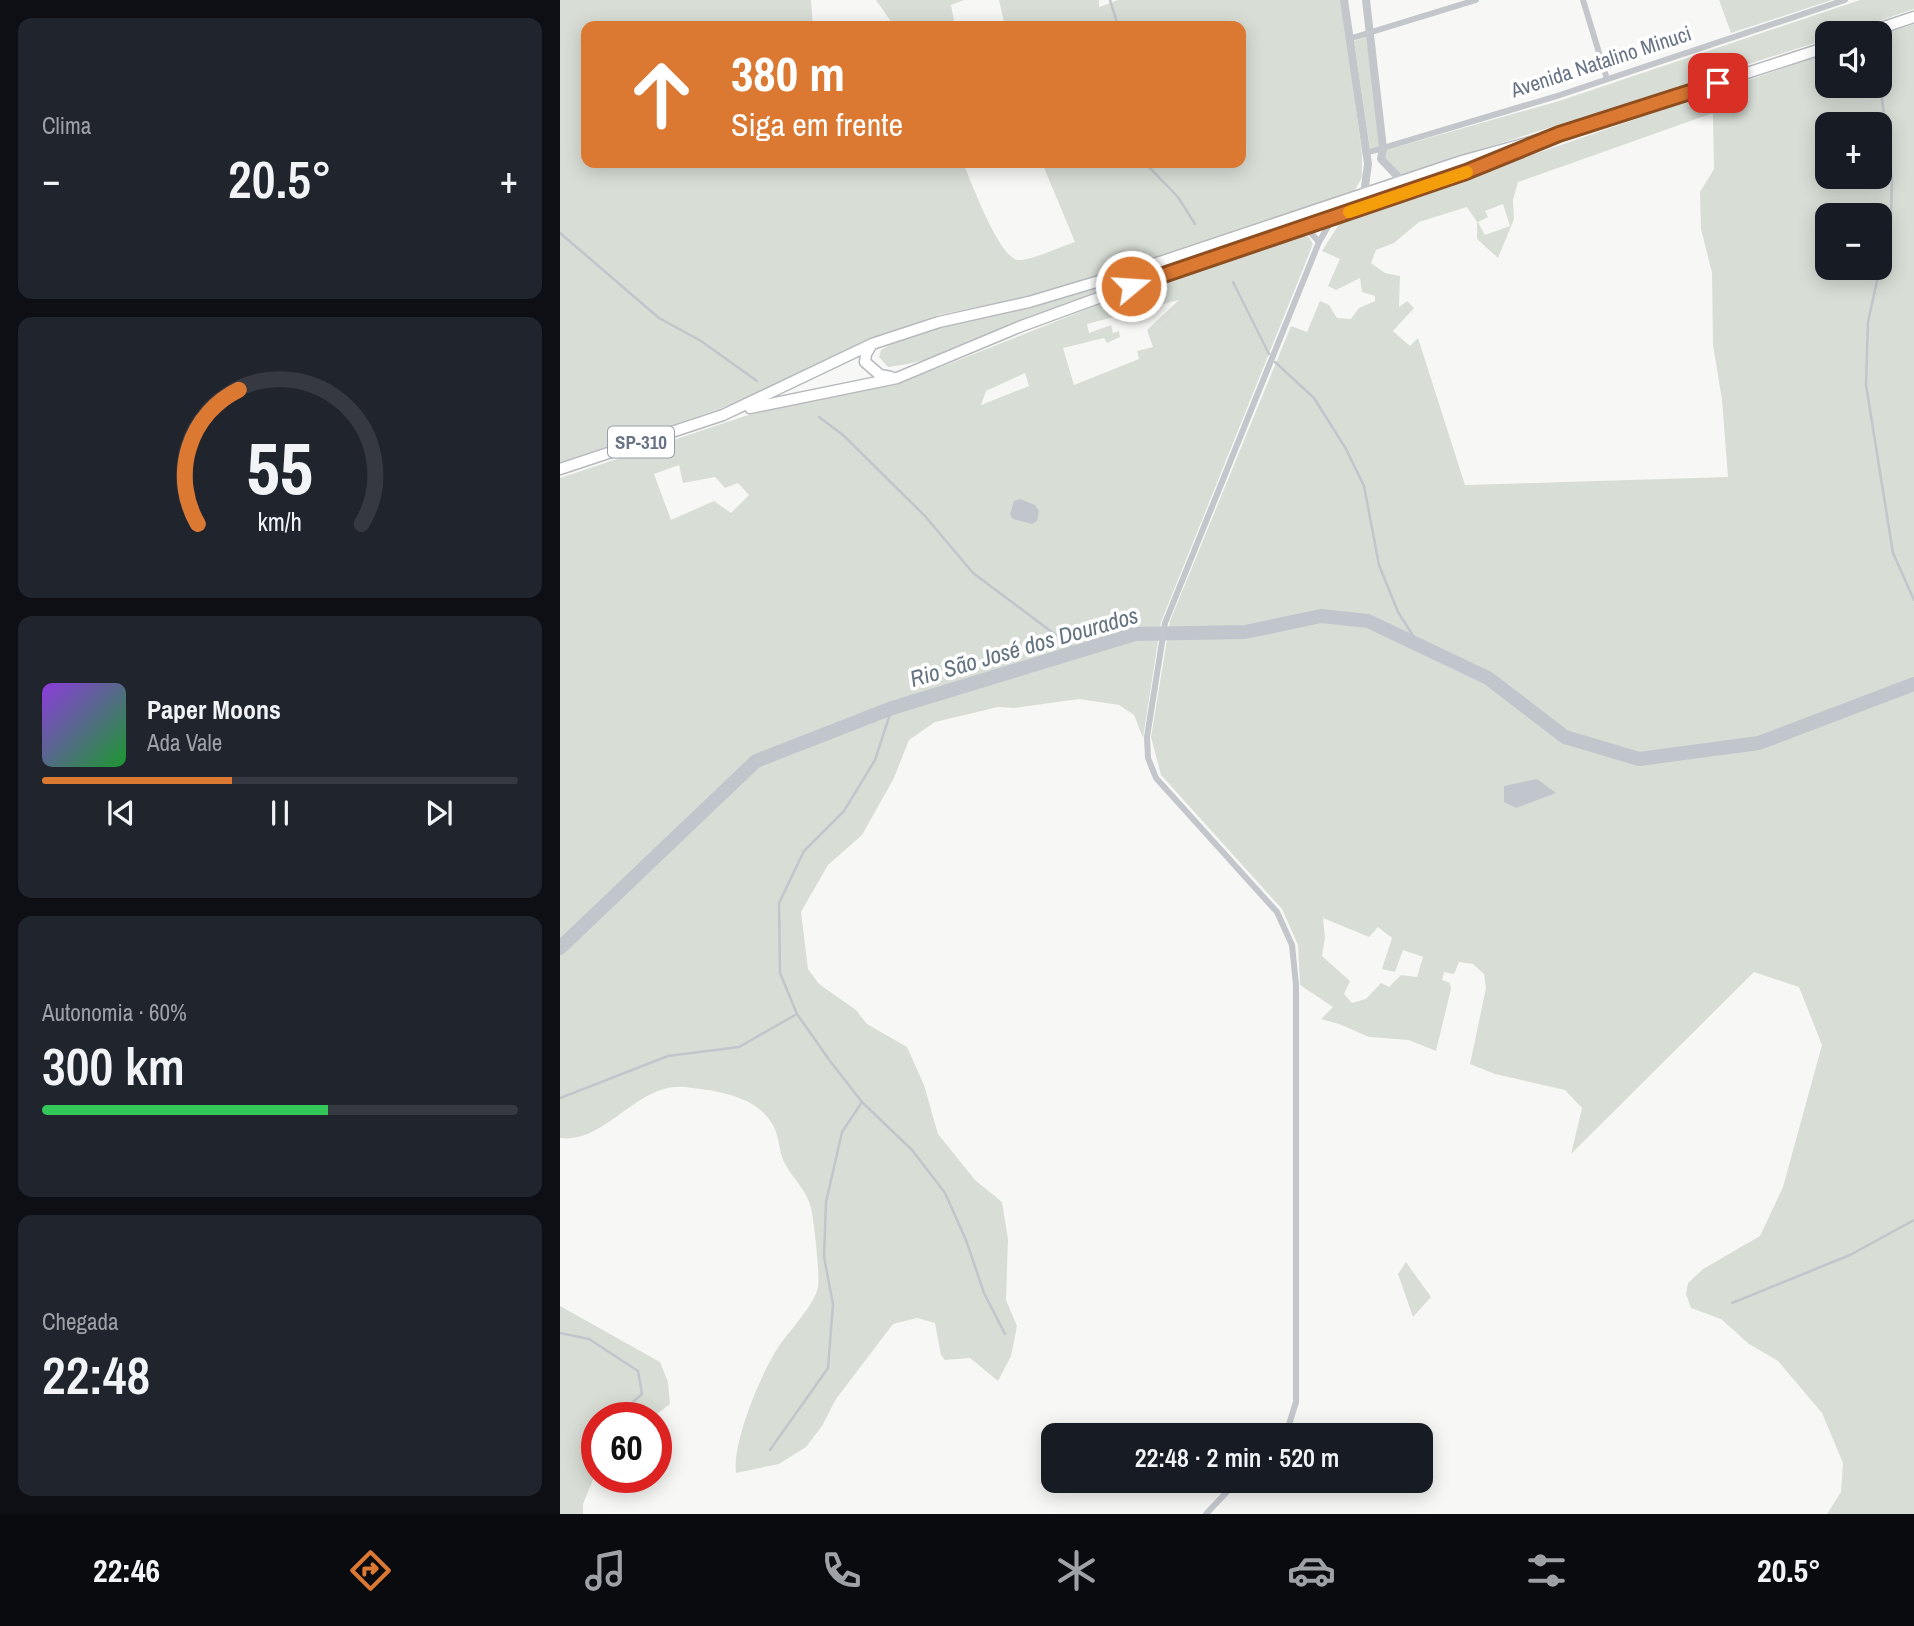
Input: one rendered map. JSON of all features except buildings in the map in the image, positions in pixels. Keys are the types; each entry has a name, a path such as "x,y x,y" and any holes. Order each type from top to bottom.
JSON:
{"main road":[{"path":"1892,24 1914,17"},
{"name":"SP-310","path":"723,415 872,344 939,322 1029,302 1136,270 1402,181 1559,134 1815,51"},
{"name":"SP-310","path":"560,469 723,415 898,378 1019,327 1466,172 1559,134"},
{"path":"872,344 865,362 880,375 898,378"}],"street":[{"path":"1344,0 1352,38 1366,153 1368,177 1364,194"},
{"path":"1366,0 1383,148 1381,159 1402,181"},
{"path":"1352,38 1476,0"},
{"path":"1583,0 1607,79"},
{"name":"Avenida Natalino Minuci","path":"1366,153 1607,79 1845,0"},
{"path":"1288,1423 1296,1402 1296,985 1292,945 1277,912 1156,778 1148,758 1147,737 1165,623 1319,242 1333,218"},
{"path":"1300,229 1311,233 1319,242"},
{"path":"1206,1514 1226,1493"}],"shaded area":[{"path":"560,0 811,0 813,21 581,21 581,168 965,168 994,233 1011,256 1023,260 1075,242 1044,168 1246,168 1246,21 1004,21 999,0 1099,0 1099,7 1118,0 1341,0 1362,153 1362,177 1354,192 1132,267 1028,297 938,315 870,340 766,393 560,463"},
{"path":"876,0 964,0 951,5 954,21 891,21"},
{"path":"1719,0 1832,0 1731,33"},
{"path":"1860,0 1914,0 1914,9 1878,21 1815,21 1815,43 1401,175 1383,157 1386,150 1559,101"},
{"path":"1914,24 1914,1514 1827,1514 1841,1492 1843,1463 1822,1413 1778,1361 1749,1344 1721,1319 1691,1308 1686,1294 1688,1283 1703,1269 1760,1236 1783,1187 1822,1045 1799,987 1754,972 1571,1154 1582,1108 1565,1090 1495,1074 1470,1064 1486,988 1484,974 1473,964 1459,962 1454,974 1444,972 1442,980 1450,983 1451,989 1436,1051 1409,1040 1369,1037 1321,1019 1333,1007 1300,985 1298,945 1282,909 1161,775 1151,737 1170,621 1291,326 1307,332 1320,301 1329,305 1337,318 1351,319 1359,308 1375,301 1375,296 1362,292 1360,278 1336,290 1328,286 1340,259 1322,251 1341,221 1815,57 1815,98 1892,98 1892,31","holes":["1713,113 1714,169 1700,192 1701,229 1712,273 1713,345 1722,400 1728,477 1465,485 1418,338 1410,346 1393,331 1414,308 1407,301 1399,307 1400,276 1385,273 1371,263 1376,250 1394,243 1419,222 1467,207 1477,222 1477,239 1498,258 1514,219 1513,200 1518,182","1503,204 1510,226 1485,235 1478,222 1488,217 1485,211","1323,918 1369,937 1378,927 1392,938 1382,969 1395,972 1403,950 1423,957 1417,977 1401,975 1389,987 1381,983 1366,999 1352,1003 1344,994 1350,981 1322,956 1325,938"]},
{"path":"1368,36 1379,147 1370,149 1354,41"},
{"path":"1455,167 1459,171 1037,315 946,353 888,367 879,357 881,350 900,339"},
{"path":"1301,235 1309,237 1313,244 1161,622 1143,738 1134,715 1119,705 1079,699 1014,708 998,707 935,722 909,740 894,778 862,835 828,865 801,912 808,969 819,984 856,1010 867,1024 907,1047 924,1085 938,1134 975,1180 1002,1202 1008,1239 1006,1300 1017,1326 1011,1356 998,1381 970,1358 945,1360 941,1355 935,1323 917,1318 893,1324 836,1399 822,1426 806,1447 779,1464 736,1473 738,1445 763,1376 777,1349 816,1294 817,1260 812,1215 806,1195 784,1162 777,1135 767,1116 747,1101 735,1096 685,1087 668,1088 636,1103 592,1132 577,1137 560,1138 560,478 757,412 903,382 1135,290","holes":["1179,300 1147,330 1153,347 1137,351 1139,359 1074,385 1063,348 1104,338 1107,343 1120,337 1119,331 1113,333 1111,325 1089,333 1087,324","1025,373 1029,386 981,405 986,391","679,465 683,483 715,477 725,488 738,483 749,495 731,513 714,501 671,520 654,474"]},
{"path":"1020,499 1035,505 1039,511 1037,521 1032,524 1013,519 1010,514 1014,501"},
{"path":"1537,779 1556,793 1516,808 1504,802 1504,786"},
{"path":"1406,1262 1431,1297 1413,1317 1398,1274"},
{"path":"560,1306 660,1362 668,1382 670,1402 581,1402 581,1493 588,1493 583,1504 583,1514 560,1514"}],"waterway":[{"path":"1110,0 1116,21"},
{"path":"1882,98 1892,180 1891,217 1868,322 1866,385 1893,553 1914,600"},
{"path":"1150,168 1178,197 1195,224"},
{"path":"560,233 659,318 701,341 757,381"},
{"path":"1233,282 1269,354"},
{"path":"1275,362 1314,398 1346,449 1364,486 1379,565 1398,612 1419,645"},
{"path":"819,417 843,435 925,516 973,573 1076,650"},
{"name":"Rio São José dos Dourados","path":"560,948 756,761 892,708 1135,634 1245,632 1321,616 1368,621 1488,678 1565,737 1639,759 1759,743 1914,684"},
{"path":"892,708 875,760 844,811 804,851 779,903 780,973 797,1014 830,1061 862,1102 912,1150 945,1193 966,1240 984,1293 1005,1334"},
{"path":"560,1098 668,1056 739,1047 797,1014"},
{"path":"770,1450 828,1368 833,1304 824,1257 826,1202 842,1132 862,1102"},
{"path":"1732,1303 1850,1255 1914,1220"},
{"path":"560,1333 589,1339 638,1371 642,1394 633,1402"}],"slow traffic":[{"path":"1349,212 1467,172"}],"route":[{"path":"1131,286 1466,172 1559,134 1718,83"}]}
